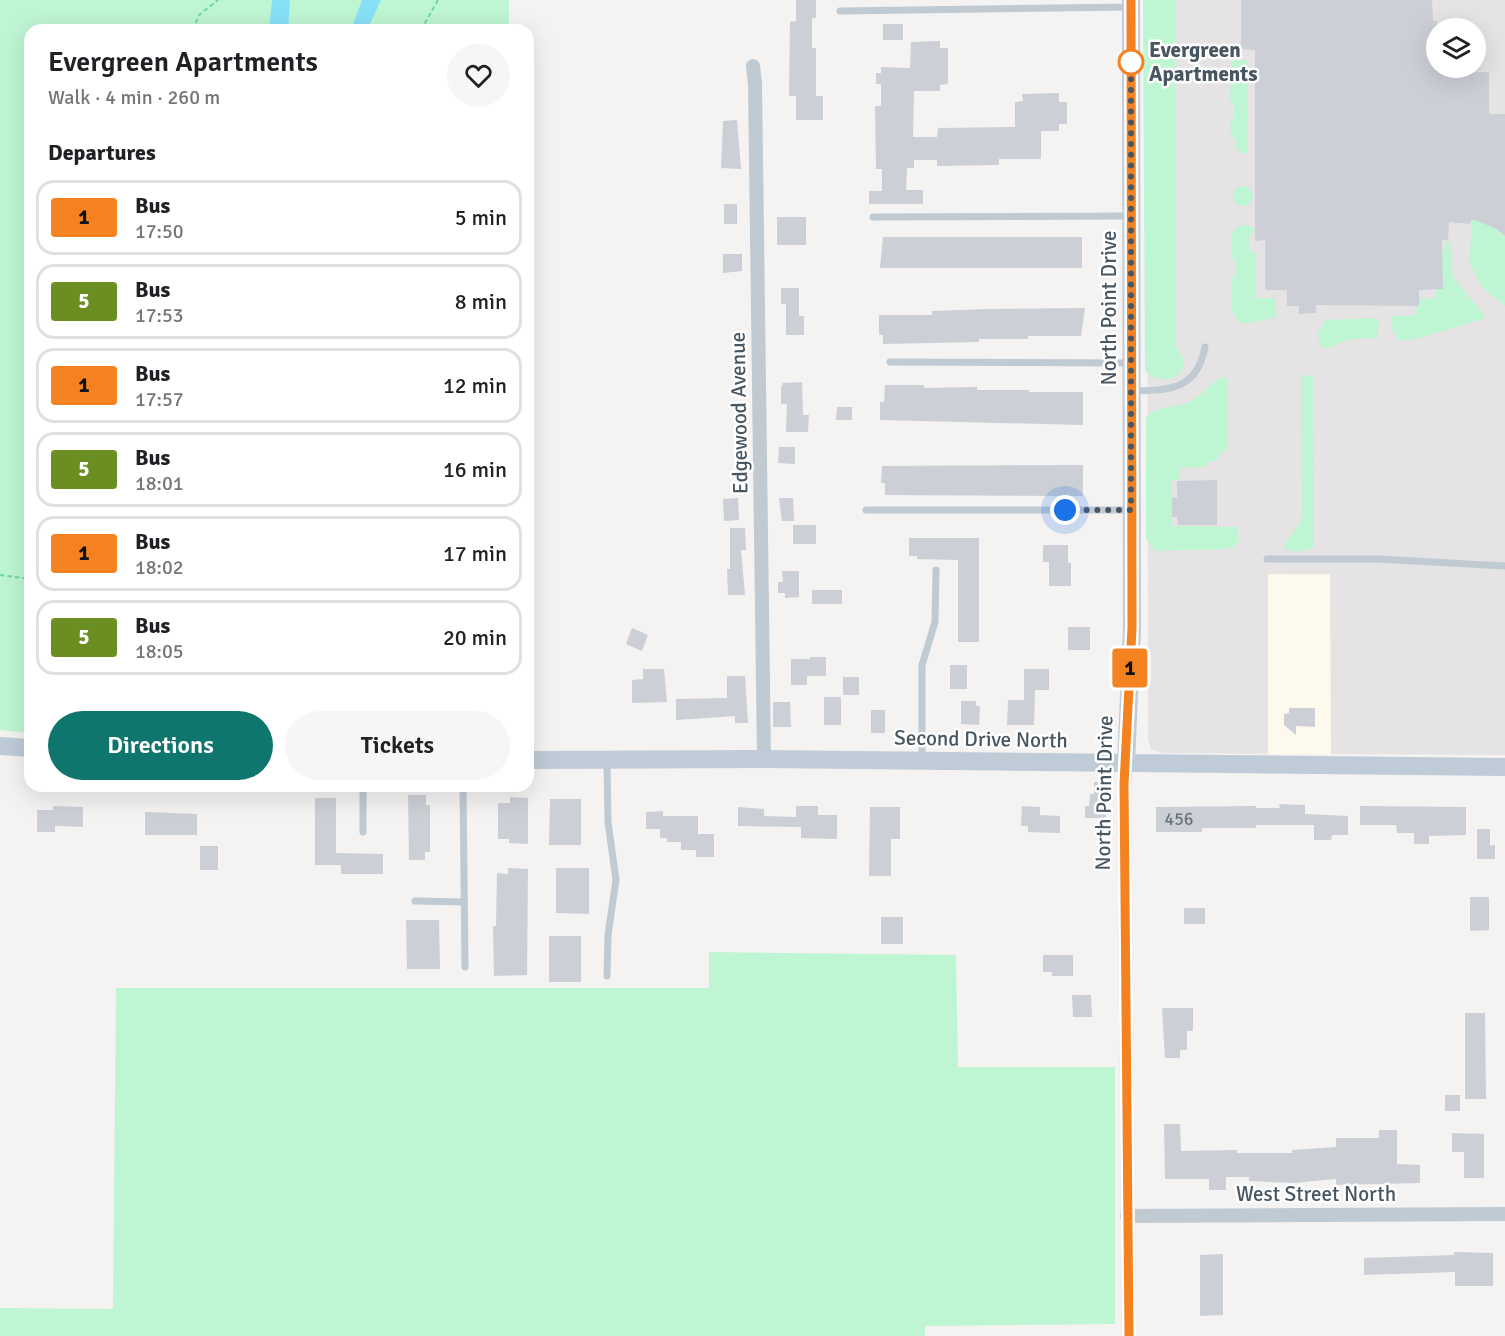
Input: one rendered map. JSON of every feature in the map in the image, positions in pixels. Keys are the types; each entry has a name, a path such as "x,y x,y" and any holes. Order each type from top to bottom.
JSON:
{"street":[{"name":"North Point Drive","path":"1129,1336 1124,796 1132,628 1131,4"},
{"name":"Edgewood Avenue","path":"753,66 756,119 764,759"},
{"path":"0,746 24,748"},
{"name":"Second Drive North","path":"534,759 922,760 1505,767"},
{"name":"West Street North","path":"1127,1216 1505,1214"}],"lane":[{"path":"840,11 1131,4"},
{"path":"873,217 1131,216"},
{"path":"1131,391 1159,390 1183,384 1197,371 1205,346"},
{"path":"890,362 1131,363"},
{"path":"866,510 1131,510"},
{"path":"1268,558 1378,559 1505,566"},
{"path":"922,760 922,665 935,622 936,570"},
{"path":"607,759 608,822 616,880 608,935 607,976"},
{"path":"363,792 363,832"},
{"path":"463,792 465,967"},
{"path":"415,901 464,902"}],"path":[{"path":"195,24 199,15 218,0"},
{"path":"424,24 438,0"},
{"path":"0,575 24,578"}],"shaded area":[{"path":"1147,0 1505,0 1505,755 1331,754 1330,574 1268,574 1268,754 1163,753 1151,749 1148,740"},
{"path":"1268,574 1331,575 1331,754 1268,754"}],"green space":[{"path":"0,0 509,0 509,24 24,24 24,732 0,730"},
{"path":"1143,0 1175,0 1175,346 1183,357 1184,365 1178,375 1169,379 1156,378 1145,370"},
{"path":"1235,60 1248,60 1248,153 1241,153 1235,147 1235,139 1231,136 1230,121 1234,117 1234,105 1230,101 1231,63"},
{"path":"1239,186 1247,186 1253,192 1253,200 1247,206 1239,206 1233,200 1233,192"},
{"path":"1472,219 1495,228 1505,236 1505,306 1483,288 1469,263"},
{"path":"1245,225 1254,228 1254,233 1249,234 1249,251 1256,252 1256,298 1276,298 1276,318 1248,323 1238,322 1231,309 1231,279 1235,275 1235,261 1231,257 1232,233 1238,226"},
{"path":"1446,242 1450,242 1453,277 1485,316 1483,319 1413,340 1398,340 1392,329 1392,316 1416,315 1417,299 1436,298 1437,252 1443,251"},
{"path":"1375,318 1379,324 1377,338 1349,339 1326,349 1319,344 1318,332 1326,320"},
{"path":"1313,375 1314,546 1308,550 1295,551 1283,548 1302,516 1301,376"},
{"path":"1221,377 1226,378 1227,383 1227,449 1218,456 1218,461 1207,462 1206,467 1180,468 1180,480 1172,480 1172,526 1237,527 1239,541 1235,547 1224,549 1155,551 1146,539 1146,418 1159,409 1191,401"},
{"path":"709,952 956,955 958,1067 1115,1067 1115,1324 925,1326 925,1336 0,1336 0,1308 113,1309 116,988 709,988"}],"water":[{"path":"272,0 290,0 288,24 270,24"},
{"path":"362,0 381,0 370,24 353,24"}],"building":[{"path":"796,0 816,0 816,18 812,18 812,48 816,48 816,96 823,96 823,120 796,120 796,96 789,96 790,22 796,21"},
{"path":"1241,0 1432,0 1433,18 1426,18 1426,78 1486,78 1486,72 1489,72 1489,114 1505,114 1505,236 1495,228 1472,219 1470,224 1449,222 1448,240 1442,240 1443,289 1419,290 1419,306 1316,305 1316,313 1299,314 1299,306 1287,306 1287,290 1265,290 1265,240 1255,241 1255,50 1241,49"},
{"path":"883,24 903,24 903,40 883,40"},
{"path":"940,41 940,48 948,48 948,84 940,85 940,91 914,91 913,137 937,137 938,128 1015,127 1015,102 1023,101 1022,94 1059,93 1059,102 1067,102 1067,124 1059,124 1059,131 1041,131 1041,159 999,159 999,165 937,166 937,160 914,160 914,168 907,168 906,190 923,190 923,204 869,204 869,191 882,191 882,169 876,169 875,106 881,106 881,84 876,84 876,73 881,73 881,67 910,68 911,42"},
{"path":"737,120 741,169 721,168 723,121"},
{"path":"724,204 737,204 737,224 724,224"},
{"path":"777,217 806,217 806,245 777,245"},
{"path":"883,237 1082,237 1082,268 880,268"},
{"path":"723,254 742,254 742,271 723,273"},
{"path":"781,288 799,288 799,316 804,316 804,335 786,335 786,304 781,304"},
{"path":"1085,308 1081,336 1028,336 1028,339 979,339 979,342 883,344 883,335 879,335 879,315 932,315 932,311 986,309"},
{"path":"802,382 803,415 809,415 808,432 786,432 787,404 781,404 781,388 783,383"},
{"path":"885,385 924,385 924,388 977,387 977,390 1029,390 1029,392 1083,392 1083,425 880,420 880,402 884,402"},
{"path":"837,407 852,407 852,420 836,420"},
{"path":"779,447 795,447 795,464 778,463"},
{"path":"1083,465 1083,496 885,495 885,483 881,483 882,466"},
{"path":"1217,480 1217,525 1178,525 1177,517 1172,517 1172,497 1177,498 1177,481"},
{"path":"738,498 739,520 724,521 723,499"},
{"path":"779,498 793,498 794,521 782,521"},
{"path":"793,525 816,525 816,544 793,544"},
{"path":"730,528 745,528 746,550 741,550 745,595 728,595"},
{"path":"909,538 979,538 979,642 958,642 958,560 917,559 917,556 909,556"},
{"path":"1043,545 1068,545 1071,586 1049,586 1049,562 1043,562"},
{"path":"782,571 799,571 799,597 785,598 785,593 778,593 778,582 783,582"},
{"path":"812,590 842,590 842,604 812,604"},
{"path":"1068,627 1090,627 1090,650 1068,650"},
{"path":"632,628 648,635 642,651 626,644"},
{"path":"810,657 826,657 826,676 807,676 807,685 791,685 791,659 810,659"},
{"path":"950,665 967,665 967,689 950,689"},
{"path":"643,669 664,669 667,702 632,703 632,680 643,679"},
{"path":"1024,669 1049,669 1049,690 1035,690 1034,725 1007,725 1008,700 1024,700"},
{"path":"727,676 745,676 748,723 735,723 735,716 676,720 676,699 727,698"},
{"path":"843,677 859,677 859,695 843,695"},
{"path":"824,697 841,697 841,725 824,725"},
{"path":"961,701 976,701 976,706 980,706 979,725 961,724"},
{"path":"773,702 790,702 791,727 773,727"},
{"path":"1289,708 1315,708 1315,727 1296,726 1296,735 1284,725 1284,714 1289,713"},
{"path":"871,710 885,710 885,733 871,733"},
{"path":"1094,782 1106,782 1106,818 1085,818 1085,806 1089,806 1090,794 1094,794"},
{"path":"408,795 426,795 426,805 430,805 430,852 425,852 425,860 409,860"},
{"path":"510,797 528,798 528,844 509,843 509,839 498,839 498,803 510,803"},
{"path":"315,798 336,798 336,853 383,854 383,874 341,874 341,865 315,865"},
{"path":"550,799 581,799 581,845 549,845"},
{"path":"1279,804 1305,805 1305,814 1348,816 1348,835 1332,835 1331,840 1314,840 1314,825 1256,825 1256,828 1202,828 1202,832 1156,832 1156,807 1256,806 1256,808 1280,808"},
{"path":"53,806 83,807 83,827 55,826 55,832 37,832 37,810 53,810"},
{"path":"796,806 818,806 818,815 837,815 837,839 801,838 801,827 738,826 738,807 764,809 764,816 796,817"},
{"path":"1022,806 1040,807 1040,815 1060,816 1060,833 1028,832 1028,826 1021,826"},
{"path":"1360,806 1466,807 1466,835 1429,836 1429,844 1414,844 1414,833 1397,833 1396,825 1360,825"},
{"path":"870,807 900,807 900,839 891,839 891,876 869,876"},
{"path":"663,811 663,816 698,816 698,834 714,834 714,857 696,857 696,850 681,850 681,842 667,842 667,838 660,838 660,829 646,829 646,812"},
{"path":"145,812 197,814 197,835 145,835"},
{"path":"1477,829 1490,829 1490,846 1495,845 1495,859 1477,859"},
{"path":"200,846 218,846 218,870 200,870"},
{"path":"508,868 528,869 527,975 494,976 493,926 496,926 497,873 508,874"},
{"path":"556,868 589,868 589,914 556,913"},
{"path":"1470,897 1489,897 1489,930 1470,931"},
{"path":"1184,908 1205,908 1205,924 1184,924"},
{"path":"881,917 903,917 903,944 881,944"},
{"path":"406,920 439,920 440,969 407,969"},
{"path":"549,936 581,936 581,982 549,982"},
{"path":"1043,955 1073,955 1073,976 1052,976 1052,972 1043,972"},
{"path":"1072,995 1091,995 1092,1017 1073,1017"},
{"path":"1162,1008 1193,1008 1193,1031 1187,1031 1187,1050 1180,1050 1180,1058 1165,1058"},
{"path":"1465,1013 1485,1013 1486,1099 1465,1099"},
{"path":"1445,1095 1460,1095 1460,1111 1445,1111"},
{"path":"1164,1124 1180,1124 1181,1151 1237,1150 1237,1153 1292,1153 1292,1150 1336,1147 1336,1138 1379,1138 1379,1130 1397,1130 1397,1164 1420,1165 1420,1183 1336,1185 1336,1179 1293,1183 1249,1181 1249,1177 1226,1177 1226,1190 1209,1190 1209,1179 1165,1179"},
{"path":"1452,1133 1484,1134 1484,1178 1464,1178 1464,1152 1452,1152"},
{"path":"1454,1252 1493,1253 1493,1286 1455,1286 1455,1272 1364,1275 1364,1258 1454,1255"},
{"path":"1223,1254 1223,1315 1200,1316 1200,1255"}],"bus line":[{"name":"1","path":"1129,1336 1124,784 1132,628 1131,0"}],"place":[{"name":"Evergreen Apartments","path":"1131,62"}],"route":[{"path":"1065,510 1131,510 1131,54 1131,62"}]}
